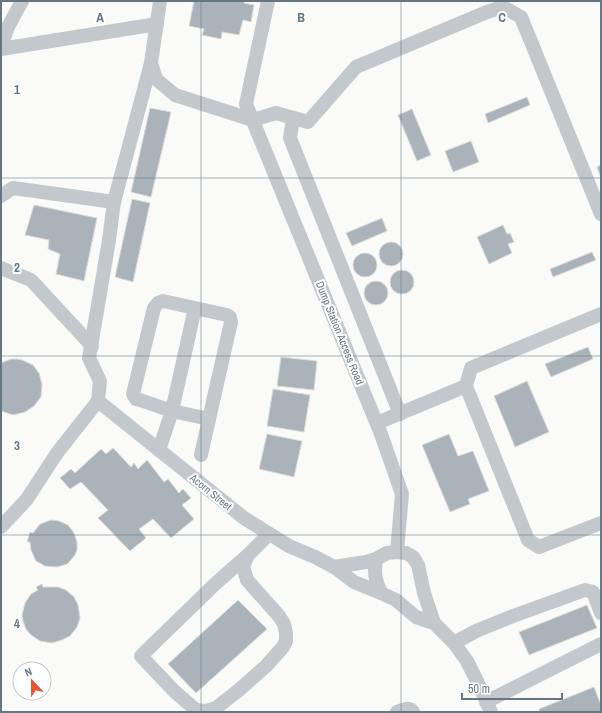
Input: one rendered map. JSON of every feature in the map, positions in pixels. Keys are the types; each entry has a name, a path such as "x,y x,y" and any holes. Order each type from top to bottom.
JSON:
{"street":[{"path":"22,1 8,27 1,48 157,24"},
{"path":"1,527 27,499 57,453 98,401 100,381 90,358 110,240 114,202 151,63 160,1"},
{"name":"Dump Station Access Road","path":"268,1 246,104 376,423 402,494 397,552"},
{"path":"151,63 156,79 175,95 253,120 276,113 308,122 356,67 487,12 503,7 521,17 601,214"},
{"path":"293,118 290,138 400,414"},
{"path":"1,196 13,188 114,202"},
{"path":"1,268 32,280 92,346"},
{"path":"201,455 231,322 230,317 227,315 162,301 154,308 133,394 136,399 172,411 209,419"},
{"path":"159,450 172,411 195,308"},
{"path":"601,314 471,368 466,386 528,540 539,547 601,523"},
{"path":"376,423 466,386"},
{"name":"Acorn Street","path":"98,401 244,518 289,546 334,567 354,582 396,600 416,617 434,623"},
{"path":"248,555 243,566 248,580 284,624 286,641 283,647 266,666 216,708 206,711 196,710 174,691 141,656 269,534"},
{"path":"334,567 366,562 387,553 397,552"},
{"name":"Acorn Street","path":"397,552 406,552 413,557 418,566 424,593 434,623 454,643 467,661 488,707"},
{"path":"376,559 374,570 376,582 381,593"},
{"path":"454,643 476,631 513,616 585,590 593,592 601,613"},
{"path":"488,707 601,644"},
{"path":"397,712 406,708 412,710 413,712"}],"building":[{"path":"194,1 244,1 244,3 254,5 251,22 243,20 239,35 222,32 221,39 202,35 204,29 189,26"},
{"path":"527,97 530,105 488,123 485,114"},
{"path":"150,108 171,112 151,197 131,192"},
{"path":"412,109 431,155 417,161 398,115"},
{"path":"471,141 479,162 453,172 445,151"},
{"path":"601,165 601,178 597,167"},
{"path":"132,199 150,203 133,282 115,277"},
{"path":"34,205 97,218 84,281 56,274 60,254 48,249 49,240 25,235"},
{"path":"382,218 387,231 352,246 346,233"},
{"path":"503,225 507,234 510,233 514,242 508,244 512,253 489,264 477,237"},
{"path":"391,242 396,243 402,249 402,259 396,265 391,266 386,265 380,259 379,254 380,249 386,243"},
{"path":"592,252 596,260 553,277 550,269"},
{"path":"365,253 373,257 377,265 373,273 365,277 357,273 353,265 357,257"},
{"path":"402,270 407,271 413,277 413,287 407,293 402,294 397,293 391,287 390,282 391,277 397,271"},
{"path":"376,281 384,285 388,293 384,301 376,305 368,301 364,293 368,285"},
{"path":"588,347 593,359 551,377 545,364"},
{"path":"281,357 317,361 314,390 277,386"},
{"path":"11,359 22,360 33,365 39,373 42,384 41,397 34,406 25,412 13,415 1,411 1,363"},
{"path":"527,381 549,432 515,447 494,396"},
{"path":"273,389 310,395 304,432 267,426"},
{"path":"267,434 302,441 294,477 259,469"},
{"path":"449,434 458,456 473,451 489,491 468,499 470,504 450,512 422,445"},
{"path":"113,448 131,467 134,463 138,469 147,460 164,482 168,479 179,493 183,489 191,498 182,505 194,519 171,538 153,519 139,529 146,538 130,551 98,518 108,510 81,482 70,489 60,478 71,469 75,473 101,449 106,454"},
{"path":"51,520 59,521 68,525 74,533 77,542 77,550 75,555 67,564 57,567 45,566 36,561 31,550 30,542 27,542 30,532 33,533 40,524"},
{"path":"42,584 43,587 58,587 66,590 74,597 78,605 80,618 77,627 70,636 52,643 40,641 30,634 23,621 22,615 25,603 31,594 38,590 36,587"},
{"path":"238,600 267,629 196,693 168,664"},
{"path":"587,605 597,628 529,655 519,632"},
{"path":"594,687 601,705 601,712 540,712 539,709"}]}
